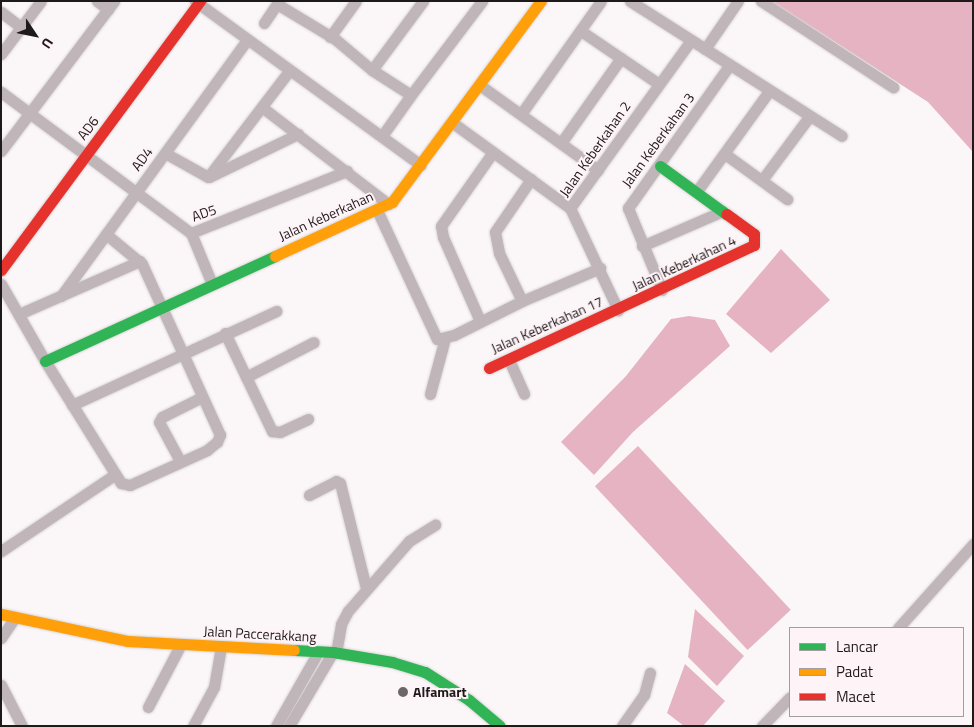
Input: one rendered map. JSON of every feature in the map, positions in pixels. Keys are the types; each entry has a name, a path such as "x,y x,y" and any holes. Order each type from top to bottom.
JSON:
{"street":[{"path":"1,54 41,1"},
{"path":"1,151 111,5 97,1"},
{"path":"330,37 356,1"},
{"path":"372,70 423,1"},
{"path":"382,136 482,1"},
{"path":"521,114 601,1"},
{"path":"630,1 809,117 842,136"},
{"path":"705,49 738,1"},
{"path":"761,1 893,87"},
{"path":"198,2 289,72 422,165"},
{"name":"AD6","path":"1,270 198,2"},
{"path":"264,23 278,3 330,37 372,70 411,95"},
{"name":"Jalan Keberkahan","path":"45,361 376,210 398,198 481,86 537,3"},
{"path":"1,12 21,26"},
{"path":"581,31 659,84"},
{"name":"AD4","path":"61,296 247,40"},
{"name":"Jalan Keberkahan 2","path":"618,310 600,268 570,208 691,40"},
{"path":"561,143 621,58"},
{"name":"Jalan Keberkahan 3","path":"662,290 642,246 628,208 660,166 729,66"},
{"path":"208,177 289,72"},
{"path":"481,86 598,170"},
{"path":"697,191 769,91"},
{"name":"AD5","path":"1,92 191,234 347,171"},
{"path":"263,108 388,204"},
{"path":"762,180 809,117"},
{"path":"453,123 570,208"},
{"path":"208,177 298,134"},
{"path":"480,321 443,237 441,226 493,152"},
{"path":"164,153 208,177"},
{"path":"725,154 787,199"},
{"name":"Jalan Keberkahan 4","path":"618,310 754,245 755,235 697,191 660,166"},
{"path":"522,301 499,253 497,227 531,179"},
{"path":"376,210 436,337 445,338 522,301 600,268"},
{"path":"642,246 723,211"},
{"path":"1,284 45,361 114,475 121,483 130,485 212,447 219,439 218,432 140,261 106,234"},
{"path":"191,234 212,284"},
{"path":"19,314 140,261"},
{"name":"Jalan Keberkahan 17","path":"489,368 618,310"},
{"path":"72,405 276,311"},
{"path":"225,333 274,432 308,419"},
{"path":"430,394 445,338"},
{"path":"246,377 314,342"},
{"path":"509,360 524,394"},
{"path":"180,461 158,422 162,417 202,397"},
{"path":"2,549 114,475"},
{"path":"309,495 336,481 342,485 366,588"},
{"path":"290,726 335,652 344,617 366,588 408,541 435,525"},
{"path":"899,627 973,544"},
{"name":"Jalan Paccerakkang","path":"1,614 128,641 335,652 392,662 425,672 500,726"},
{"path":"1,638 15,617"},
{"path":"148,707 180,644"},
{"path":"193,726 214,687 221,647"},
{"path":"276,726 318,652"},
{"path":"622,726 644,695 650,673"},
{"path":"1,685 22,726"},
{"path":"762,726 789,698"}],"shaded area":[{"path":"771,1 973,1 973,152 928,102"},
{"path":"781,249 830,300 771,353 726,314"},
{"path":"689,316 715,320 730,346 633,432 594,475 561,442 626,376 671,319"},
{"path":"638,446 791,610 748,650 595,486"},
{"path":"695,609 744,656 717,686 688,657"},
{"path":"685,664 725,701 703,726 684,726 667,713"}],"traffic: fast":[{"path":"660,166 726,214"},
{"path":"45,361 275,256"},
{"path":"294,650 333,652 392,662 425,672 469,700 500,726"}],"traffic: slow":[{"path":"275,256 392,202 541,1"},
{"path":"1,614 128,641 294,650"}],"traffic: jam":[{"path":"1,270 200,1"},
{"path":"489,368 754,245 754,234 726,214"}],"place":[{"name":"Alfamart","path":"403,692"}]}
